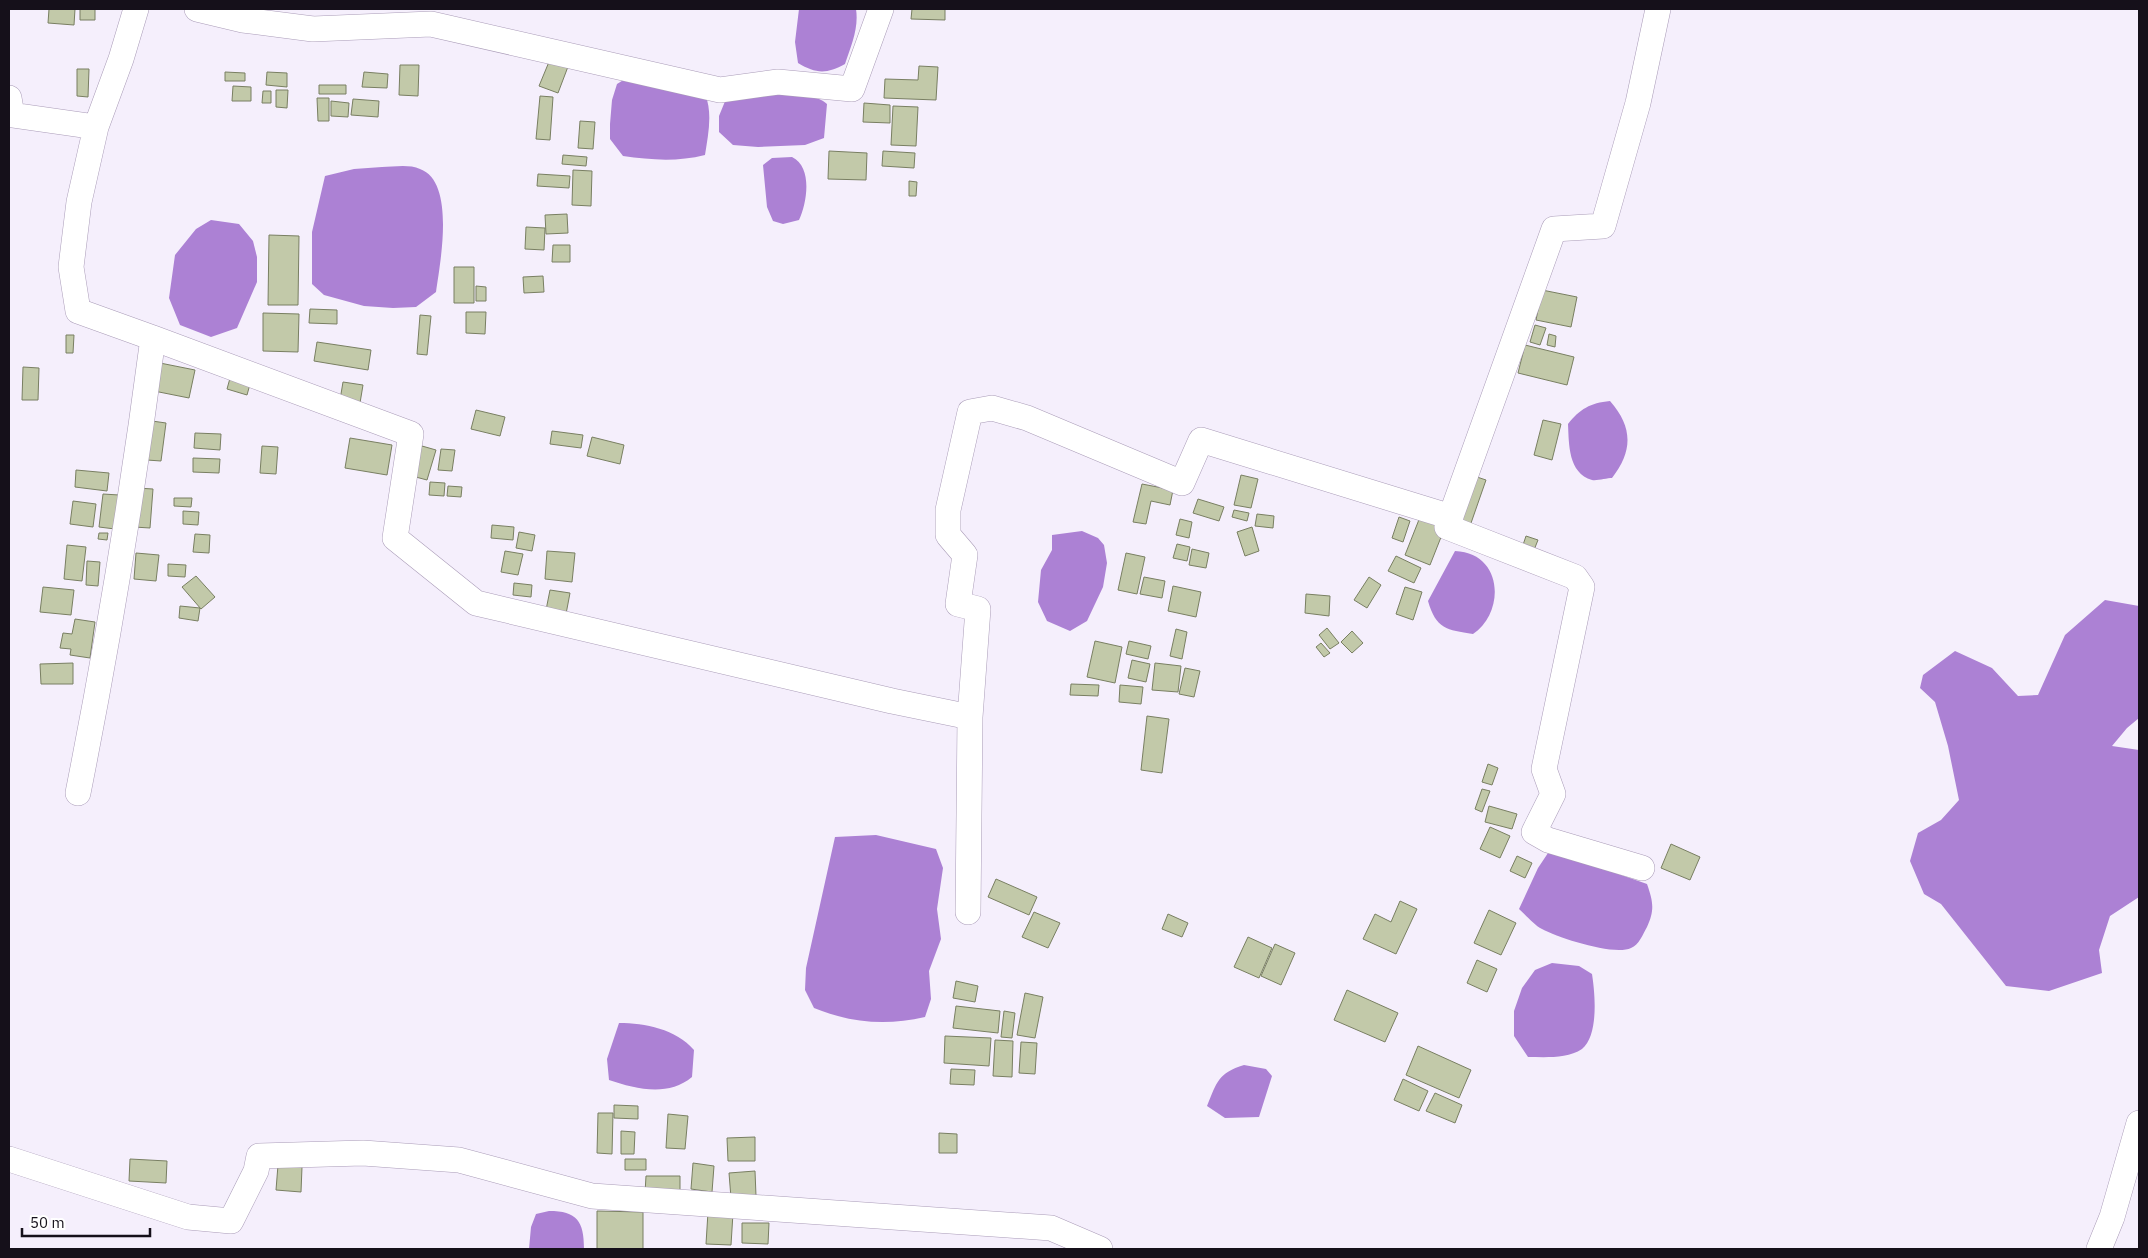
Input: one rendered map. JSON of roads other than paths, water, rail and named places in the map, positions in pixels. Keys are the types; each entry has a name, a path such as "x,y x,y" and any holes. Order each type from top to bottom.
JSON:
{"street":[{"path":"136,9 121,59 96,127 79,202 71,267 78,311 411,434 395,538 476,603 892,701 970,717"},
{"path":"197,9 243,20 314,29 431,24 720,90 778,82 852,89 881,9"},
{"path":"1642,868 1548,840 1534,832 1553,794 1544,769 1582,587 1575,577 1448,527 1554,230 1603,226 1638,103 1658,9"},
{"path":"9,98 12,115 96,127"},
{"path":"78,793 107,642 139,448 153,338"},
{"path":"968,912 970,717 978,608 958,604 965,555 948,535 948,510 970,412 992,408 1027,418 1182,483 1201,440 1451,517"},
{"path":"2099,1249 2112,1217 2139,1123"},
{"path":"9,1159 196,1218 231,1220 256,1171 259,1156 363,1153 459,1160 592,1196 1051,1228 1100,1249"}]}
